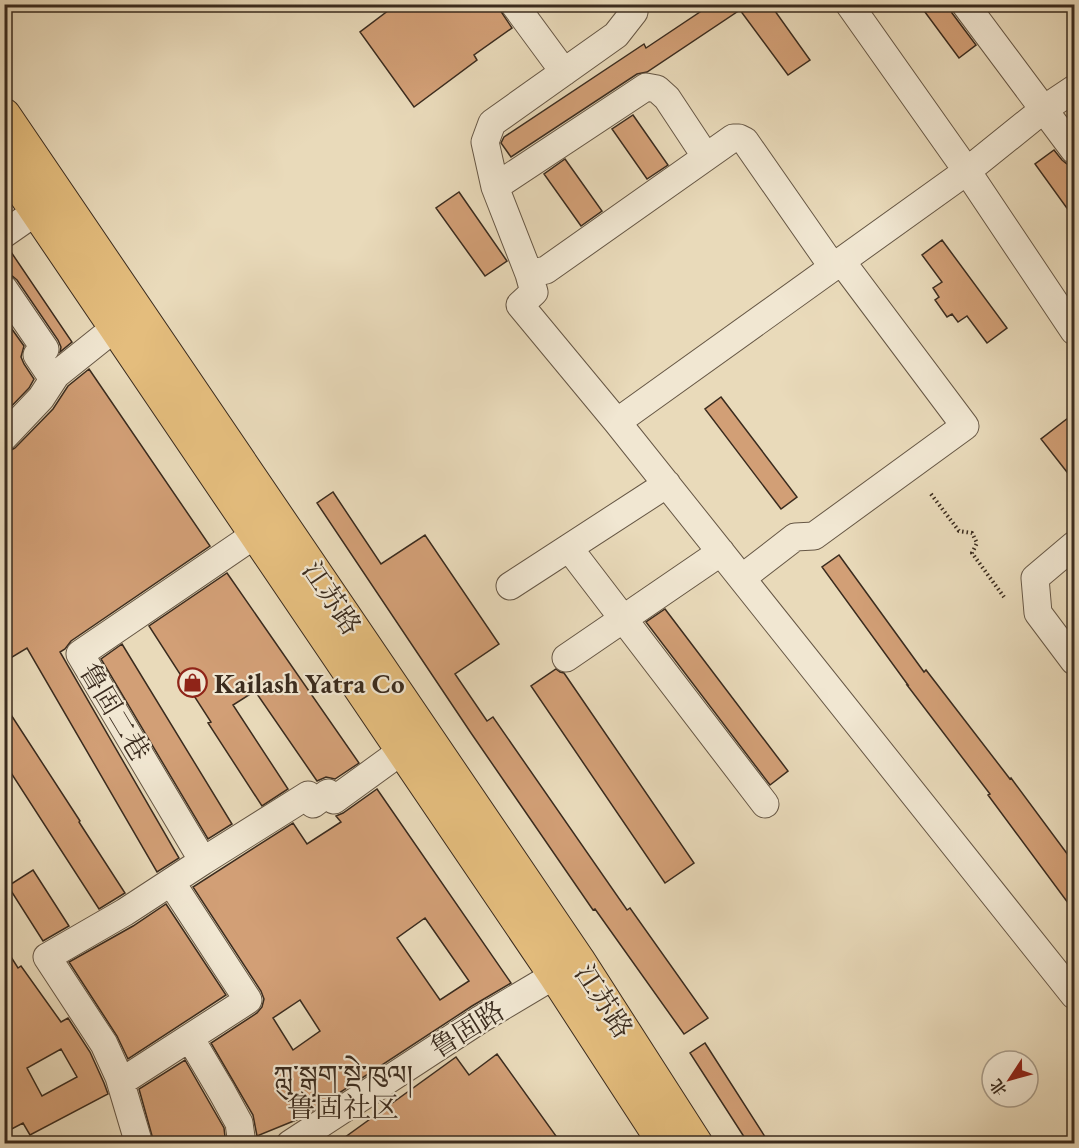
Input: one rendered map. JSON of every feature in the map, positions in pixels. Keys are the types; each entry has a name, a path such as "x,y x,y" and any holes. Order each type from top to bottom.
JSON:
{"highway":[{"name":"江苏路","path":"4,115 578,960 682,1141"},
{"name":"江苏路","path":"4,163 555,975 682,1141"}],"street":[{"path":"514,4 564,72"},
{"path":"635,4 634,12 616,35 492,123 485,142 495,187 534,292 520,305 667,484 1074,995"},
{"path":"849,4 967,171 1074,331"},
{"path":"965,4 1074,150"},
{"path":"495,187 646,87 657,89 667,98 706,157"},
{"path":"617,422 967,171 1074,89"},
{"path":"529,274 546,270 733,138 745,141 830,263 842,262"},
{"path":"4,234 37,211"},
{"path":"742,578 795,537 814,536 966,426 842,262"},
{"path":"4,289 45,349 36,355 53,379"},
{"path":"4,437 41,398 56,375 116,327"},
{"path":"510,586 667,484"},
{"name":"鲁固二巷","path":"203,861 80,654 256,534"},
{"path":"1074,545 1035,578 1038,613 1074,661"},
{"path":"569,548 765,804"},
{"path":"566,658 721,552"},
{"path":"139,1143 121,1082 104,1044 47,957 174,887 203,861 308,795 313,804 328,793 334,800 403,750"},
{"path":"121,1082 248,1000 174,887"},
{"name":"鲁固路","path":"290,1143 481,1019 555,975"},
{"path":"190,1038 238,1123 242,1143"}],"path":[{"path":"930,494 959,531 972,533 977,543 972,553 1004,597"}],"building":[{"path":"397,4 496,4 512,28 474,55 477,60 414,107 360,32"},
{"path":"712,4 770,4 810,60 788,75 740,10 647,72 637,74 511,157 501,143 504,137 644,44 646,48"},
{"path":"919,4 948,4 976,45 959,58"},
{"path":"633,115 668,165 647,179 612,129"},
{"path":"1054,150 1074,169 1074,218 1035,164"},
{"path":"565,159 602,211 581,226 544,174"},
{"path":"459,192 507,261 485,276 436,208"},
{"path":"942,240 1007,328 987,343 967,316 958,322 952,314 947,317 935,300 939,297 933,288 942,282 922,255"},
{"path":"9,249 72,342 60,352 61,347 58,340 17,280 11,275 4,274 4,250"},
{"path":"4,318 24,346 21,357 34,379 29,388 4,414"},
{"path":"89,369 210,546 71,641 60,652 179,858 157,872 27,648 4,662 4,460 10,456 8,452 15,448 53,409 68,386"},
{"path":"721,397 797,497 781,509 705,409"},
{"path":"1068,418 1074,426 1074,481 1041,439"},
{"path":"333,492 381,564 425,535 499,644 455,674 487,721 493,717 627,910 630,908 708,1018 684,1034 595,909 593,910 317,503"},
{"path":"839,555 924,672 926,670 1011,778 1074,863 1074,911 822,567"},
{"path":"227,573 359,763 335,779 326,777 317,781 255,691 233,705 288,789 262,806 149,626"},
{"path":"665,609 788,771 770,785 646,622"},
{"path":"122,644 232,824 208,839 101,659"},
{"path":"556,669 564,673 694,863 665,883 531,686"},
{"path":"4,704 125,893 99,909 4,762"},
{"path":"377,789 511,983 301,1118 257,1136 253,1115 211,1043 257,1013 264,999 193,887 293,823 307,844 341,822 336,816","holes":["425,918 469,981 440,1000 397,938","300,1000 320,1031 293,1050 273,1018"]},
{"path":"33,870 69,926 43,941 8,886"},
{"path":"166,904 226,995 128,1059 117,1036 69,962 133,926"},
{"path":"4,946 18,968 21,966 61,1022 68,1018 90,1052 108,1094 30,1135 23,1123 4,1133","holes":["61,1049 77,1077 42,1096 27,1068"]},
{"path":"705,1043 769,1143 748,1143 690,1053"},
{"path":"497,1054 556,1136 546,1143 337,1143 456,1057 469,1075"},
{"path":"185,1060 224,1128 225,1137 210,1141 154,1143 139,1089"}],"place":[{"name":"Kailash Yatra Co","path":"193,683"}],"district":[{"name":"ཀླུ་སྒུག་སྡེ་ཁུལ། 鲁固社区","path":"343,1091"}]}
